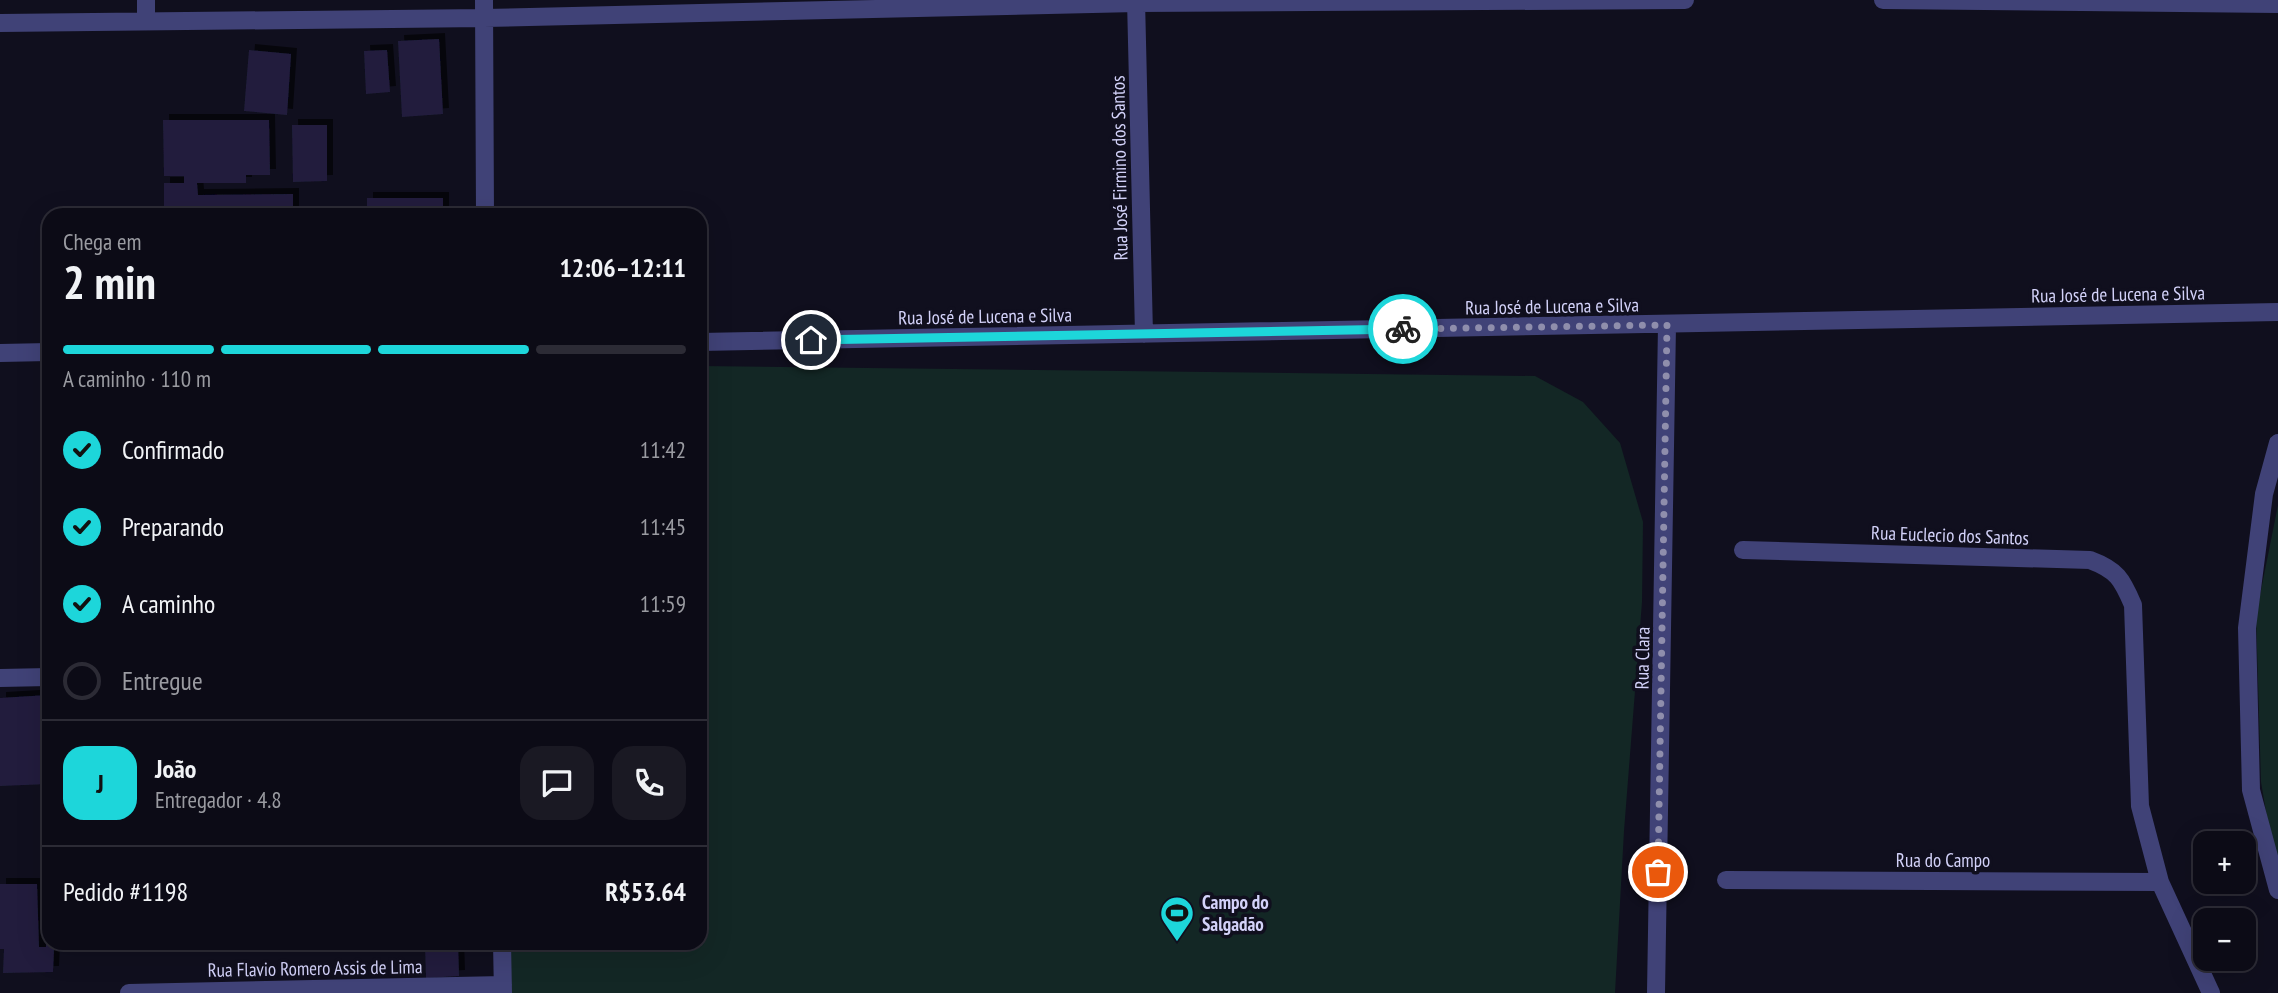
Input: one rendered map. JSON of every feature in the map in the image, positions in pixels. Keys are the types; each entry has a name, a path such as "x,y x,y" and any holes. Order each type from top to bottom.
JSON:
{"street":[{"path":"146,0 146,21"},
{"path":"0,23 146,21 484,9 1136,1 1685,0"},
{"path":"1883,0 2278,4"},
{"name":"Rua José Firmino dos Santos","path":"1136,1 1144,334"},
{"path":"484,9 485,208"},
{"name":"Rua José de Lucena e Silva","path":"707,342 2278,312"},
{"name":"Rua Clara","path":"1656,993 1667,325"},
{"path":"0,353 42,352"},
{"path":"2278,443 2264,495 2246,628 2251,790 2278,890"},
{"name":"Rua Euclecio dos Santos","path":"1743,550 2090,560 2110,567 2124,583 2133,605 2140,806 2160,882"},
{"path":"0,678 42,677"},
{"name":"Rua do Campo","path":"1726,880 2160,882"},
{"path":"2160,882 2211,993"},
{"path":"502,950 503,989"},
{"name":"Rua Flavio Romero Assis de Lima","path":"129,993 503,989"}],"green space":[{"path":"707,366 1535,376 1583,402 1620,443 1643,522 1642,602 1624,831 1615,993 510,993 510,950 707,950"},
{"path":"2278,505 2278,882 2261,782 2256,615"}],"building":[{"path":"439,39 443,114 402,117 398,41"},
{"path":"249,50 291,54 287,115 244,111"},
{"path":"387,50 390,92 366,94 364,51"},
{"path":"163,120 269,120 270,175 246,175 246,183 197,183 198,195 293,194 293,208 164,208 164,183 184,183 184,176 164,176"},
{"path":"292,125 327,125 327,181 293,182"},
{"path":"367,198 443,198 443,208 367,208"},
{"path":"42,695 42,784 0,786 0,698"},
{"path":"0,884 37,884 39,947 42,947 42,950 54,950 53,972 3,973 4,949 0,949"},
{"path":"425,950 458,950 459,976 426,978"}],"way so far":[{"path":"1403,329 1667,325 1658,872"}],"place":[{"name":"Campo do Salgadão","path":"1177,943"}],"route":[{"path":"811,340 1403,329"}]}
